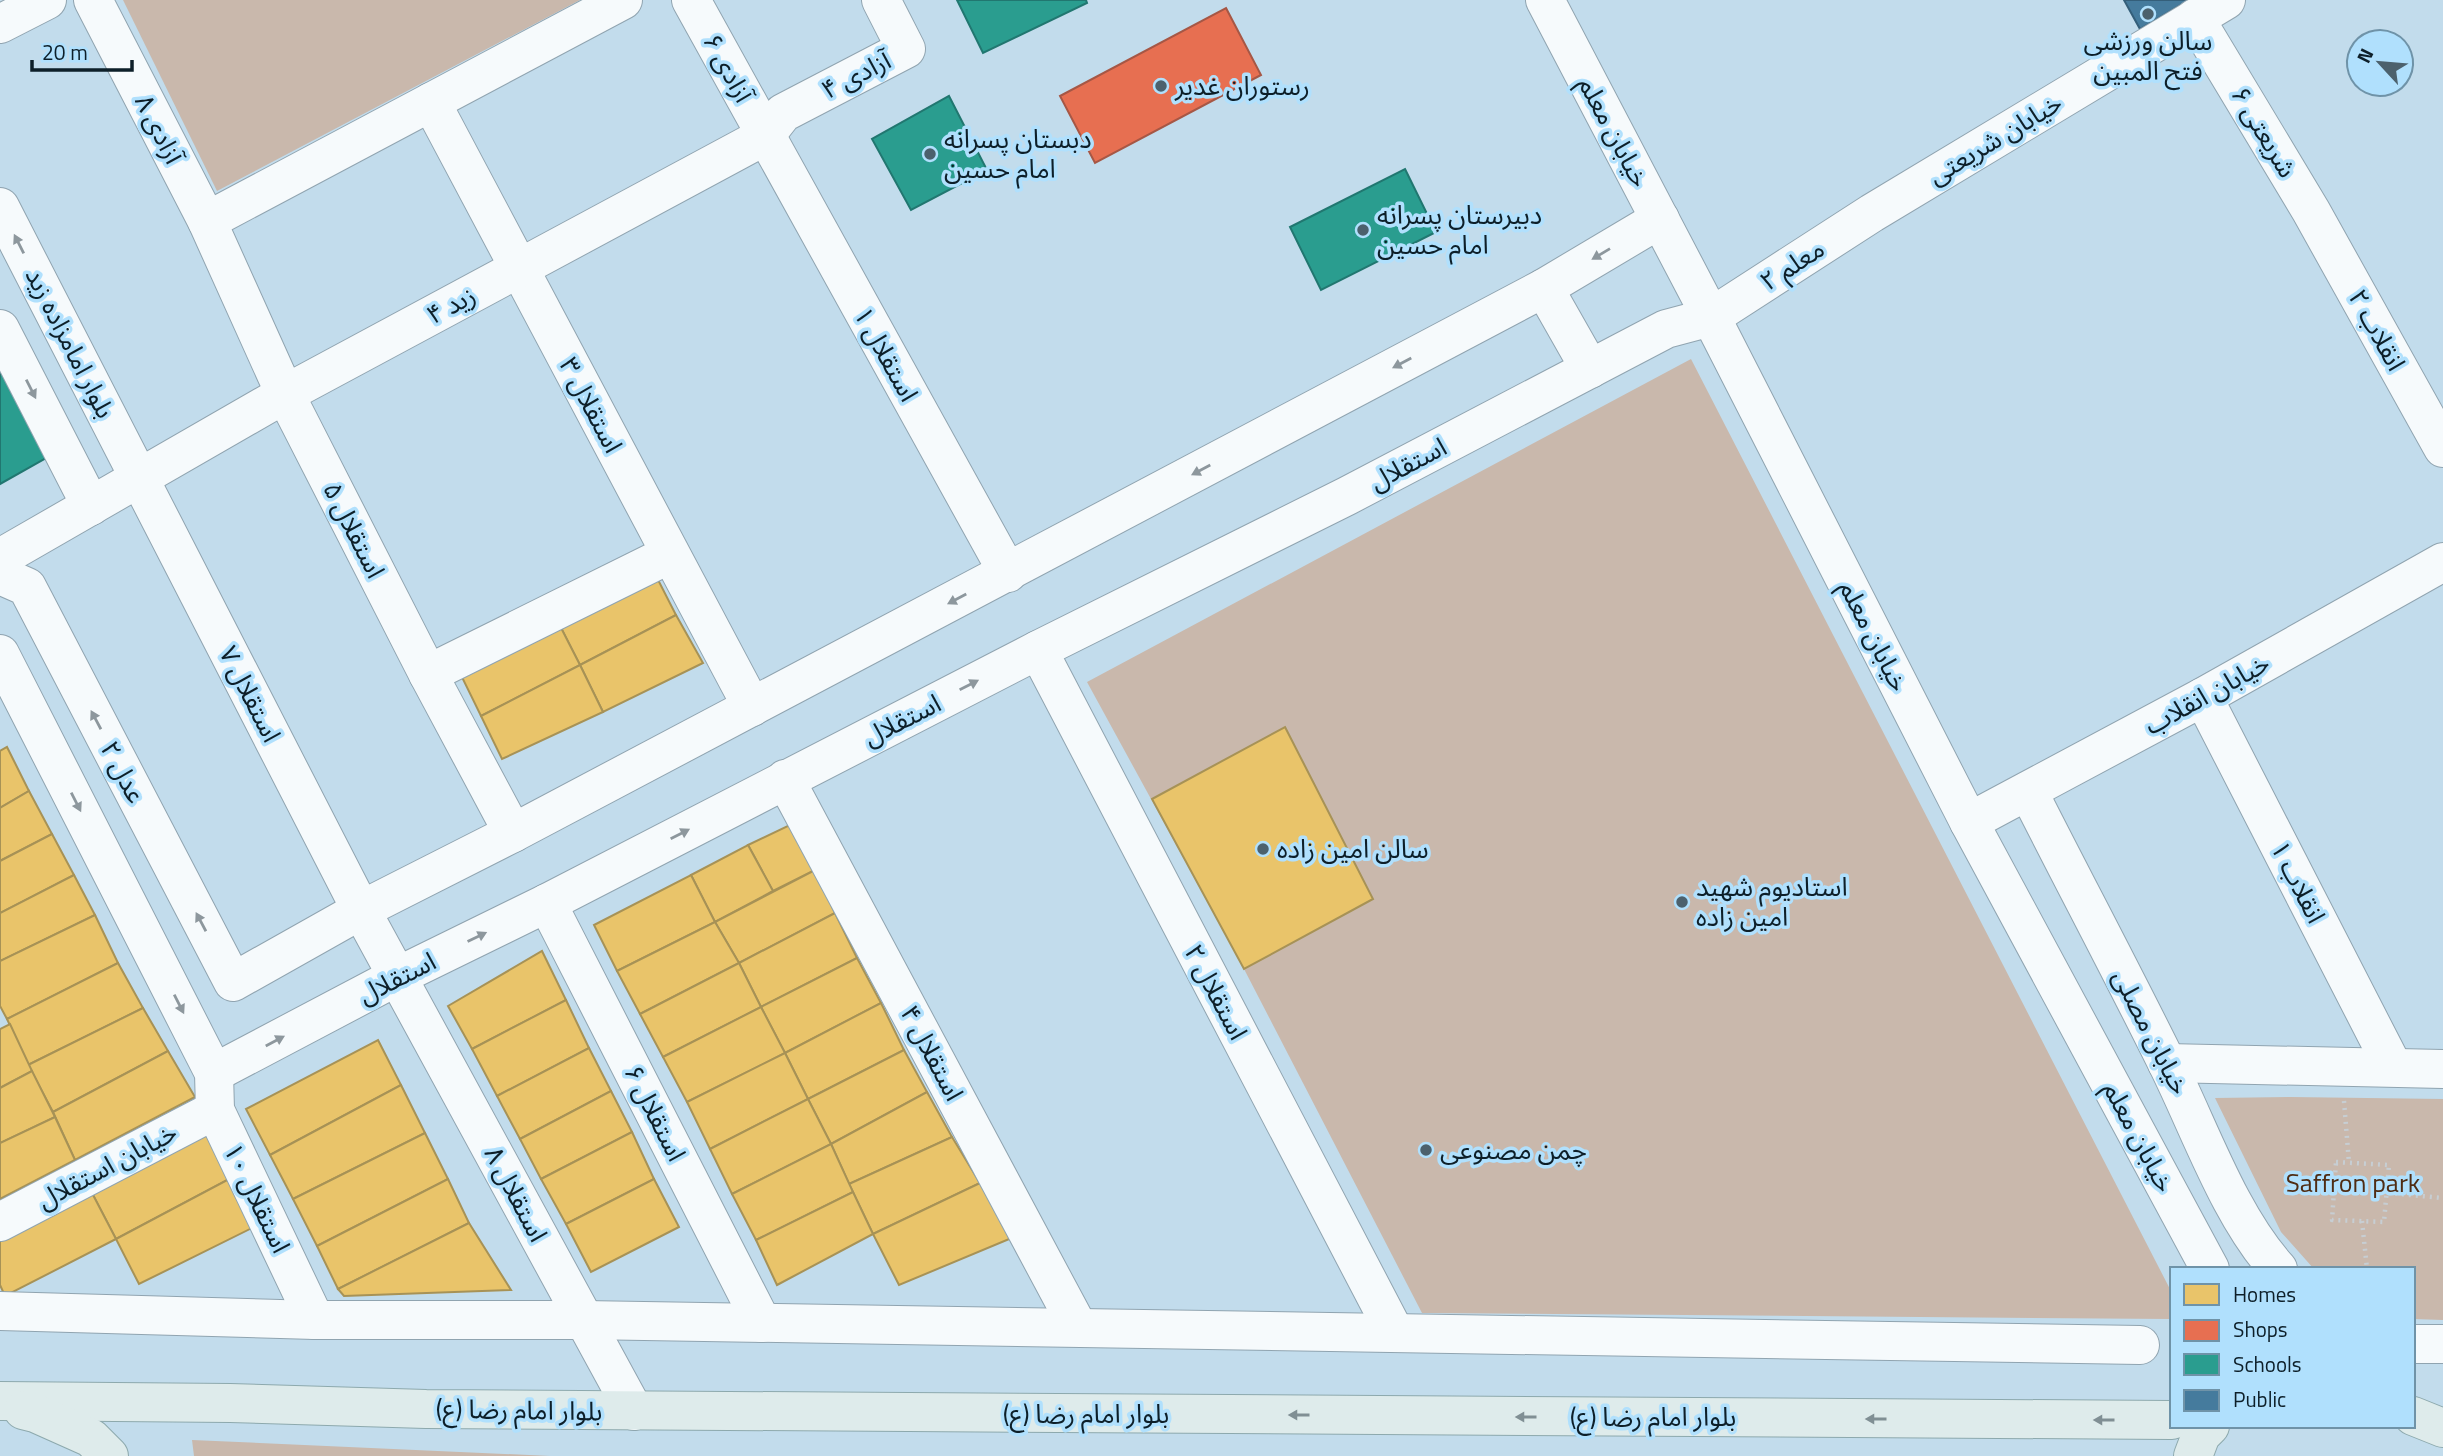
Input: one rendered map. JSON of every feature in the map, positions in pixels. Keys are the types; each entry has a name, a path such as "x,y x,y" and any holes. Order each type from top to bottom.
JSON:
{"main road":[{"name":"بلوار امام رضا (ع)","path":"0,1403 634,1411 2170,1420"},
{"path":"0,1403 36,1413 91,1438 109,1456"},
{"path":"2415,1417 2443,1428"},
{"path":"2193,1456 2201,1435 2208,1428"}],"street":[{"path":"0,24 47,0"},
{"name":"آزادی ۸","path":"93,0 207,221"},
{"path":"207,221 623,0"},
{"name":"آزادی ۶","path":"691,0 765,136"},
{"name":"آزادی ۴","path":"765,136 783,113 906,49 881,0"},
{"name":"خیابان معلم","path":"1545,0 1711,317 1969,822 2209,1267"},
{"name":"شریعتی ۶","path":"2210,9 2311,211"},
{"name":"خیابان شریعتی","path":"1872,213 2210,9"},
{"name":"استقلال ۳","path":"431,102 752,707"},
{"name":"زید ۴","path":"0,558 285,394 765,136"},
{"name":"استقلال ۱","path":"765,136 1008,573"},
{"name":"بلوار امامزاده زید","path":"0,207 140,479"},
{"name":"انقلاب ۲","path":"2311,211 2443,448"},
{"name":"معلم ۲","path":"1711,317 1872,213"},
{"path":"361,909 513,833 1008,573 1544,288 1660,219"},
{"name":"استقلال ۵","path":"207,221 285,394 428,674 513,833"},
{"path":"1544,288 1590,369"},
{"name":"استقلال","path":"215,1092 398,976 547,903 1038,650 1335,502 1667,329 1711,317"},
{"path":"0,329 91,506"},
{"name":"استقلال ۷","path":"140,479 398,976"},
{"path":"428,674 670,554"},
{"name":"خیابان انقلاب","path":"1969,822 2203,697 2443,562"},
{"name":"عدل ۲","path":"0,575 27,587 233,982 361,909"},
{"name":"استقلال ۲","path":"1038,650 1395,1333"},
{"path":"0,654 215,1092"},
{"name":"انقلاب ۱","path":"2203,697 2393,1067"},
{"name":"استقلال ۴","path":"785,779 1078,1328"},
{"name":"خیابان مصلی","path":"2028,791 2167,1063 2232,1200 2263,1251 2276,1267"},
{"name":"استقلال ۶","path":"547,903 762,1323"},
{"name":"استقلال ۸","path":"398,976 634,1411"},
{"path":"2167,1063 2443,1069"},
{"name":"خیابان استقلال","path":"0,1222 215,1092"},
{"name":"استقلال ۱۰","path":"215,1092 316,1320"},
{"path":"0,1311 316,1320 584,1320 2140,1345"},
{"path":"2415,1344 2443,1344"}],"path":[{"path":"2341,1067 2349,1163"},
{"path":"2336,1162 2389,1165 2388,1193 2385,1222 2332,1220 2336,1162"},
{"path":"2388,1193 2443,1198"},
{"path":"2362,1221 2367,1267"}],"green space":[{"path":"123,0 580,0 217,191"},
{"path":"1691,359 2170,1289 2170,1319 1422,1313 1244,969 1087,682"},
{"name":"Saffron park","path":"2215,1098 2443,1099 2443,1320 2415,1319 2415,1267 2312,1267 2281,1232"},
{"path":"192,1440 550,1456 194,1456"}],"building: Homes":[{"path":"652,568 676,615 580,665 556,618"},
{"path":"676,615 703,663 603,712 580,665"},
{"path":"556,618 580,665 481,716 458,669"},
{"path":"580,665 603,712 502,759 481,716"},
{"name":"سالن امین زاده","path":"1285,727 1373,899 1244,969 1152,799"},
{"path":"7,747 29,791 0,808 0,751"},
{"path":"29,791 52,834 0,861 0,808"},
{"path":"794,823 815,870 773,891 748,845"},
{"path":"52,834 74,875 0,913 0,861"},
{"path":"748,845 773,891 715,922 691,875"},
{"path":"815,870 835,913 739,963 715,922"},
{"path":"74,875 95,915 0,961 0,913"},
{"path":"691,875 715,922 617,971 594,925"},
{"path":"835,913 857,958 761,1007 739,963"},
{"path":"95,915 118,963 7,1019 0,1006 0,961"},
{"path":"715,922 739,963 640,1014 617,971"},
{"path":"542,951 566,1000 472,1049 448,1006"},
{"path":"857,958 881,1003 785,1053 761,1007"},
{"path":"118,963 143,1008 28,1065 7,1019"},
{"path":"739,963 761,1007 663,1057 640,1014"},
{"path":"566,1000 589,1048 497,1096 472,1049"},
{"path":"881,1003 904,1050 808,1099 785,1053"},
{"path":"761,1007 785,1053 687,1102 663,1057"},
{"path":"143,1008 168,1051 53,1112 28,1065"},
{"path":"10,1024 32,1071 0,1088 0,1029"},
{"path":"378,1040 401,1085 270,1155 246,1109"},
{"path":"589,1048 611,1091 520,1139 497,1096"},
{"path":"904,1050 927,1092 831,1144 808,1099"},
{"path":"168,1051 195,1097 75,1160 53,1112"},
{"path":"785,1053 808,1099 710,1149 687,1102"},
{"path":"32,1071 55,1117 0,1143 0,1088"},
{"path":"401,1085 425,1133 293,1199 270,1155"},
{"path":"611,1091 632,1132 541,1179 520,1139"},
{"path":"927,1092 952,1137 849,1184 831,1144"},
{"path":"808,1099 831,1144 732,1194 710,1149"},
{"path":"55,1117 75,1160 0,1199 0,1143"},
{"path":"207,1132 231,1178 116,1239 92,1193"},
{"path":"632,1132 654,1179 566,1224 541,1179"},
{"path":"425,1133 448,1179 317,1246 293,1199"},
{"path":"952,1137 980,1183 873,1234 849,1184"},
{"path":"831,1144 853,1192 756,1240 732,1194"},
{"path":"231,1178 258,1225 139,1284 116,1239"},
{"path":"448,1179 469,1223 338,1289 317,1246"},
{"path":"654,1179 679,1227 591,1272 566,1224"},
{"path":"980,1183 1014,1237 899,1285 873,1234"},
{"path":"853,1192 873,1234 777,1285 756,1240"},
{"path":"92,1193 116,1239 5,1296 0,1285 0,1241"},
{"path":"469,1223 511,1290 344,1296 338,1289"}],"building: Shops":[{"name":"رستوران غدیر","path":"1226,8 1261,75 1095,163 1060,96"}],"building: Schools":[{"path":"957,0 1086,0 1087,3 983,53"},
{"name":"دبستان پسرانه امام حسین","path":"949,96 987,170 911,210 872,139"},
{"name":"دبیرستان پسرانه امام حسین","path":"1405,169 1436,232 1321,290 1290,227"},
{"path":"0,369 46,458 0,484"}],"building: Public":[{"name":"سالن ورزشی فتح المبین","path":"2124,0 2189,0 2140,29"}],"place":[{"name":"سالن ورزشی فتح المبین","path":"2148,14"},
{"name":"رستوران غدیر","path":"1161,86"},
{"name":"دبستان پسرانه امام حسین","path":"930,154"},
{"name":"دبیرستان پسرانه امام حسین","path":"1363,230"},
{"name":"سالن امین زاده","path":"1263,849"},
{"name":"استادیوم شهید امین زاده","path":"1682,902"},
{"name":"چمن مصنوعی","path":"1426,1150"}]}
